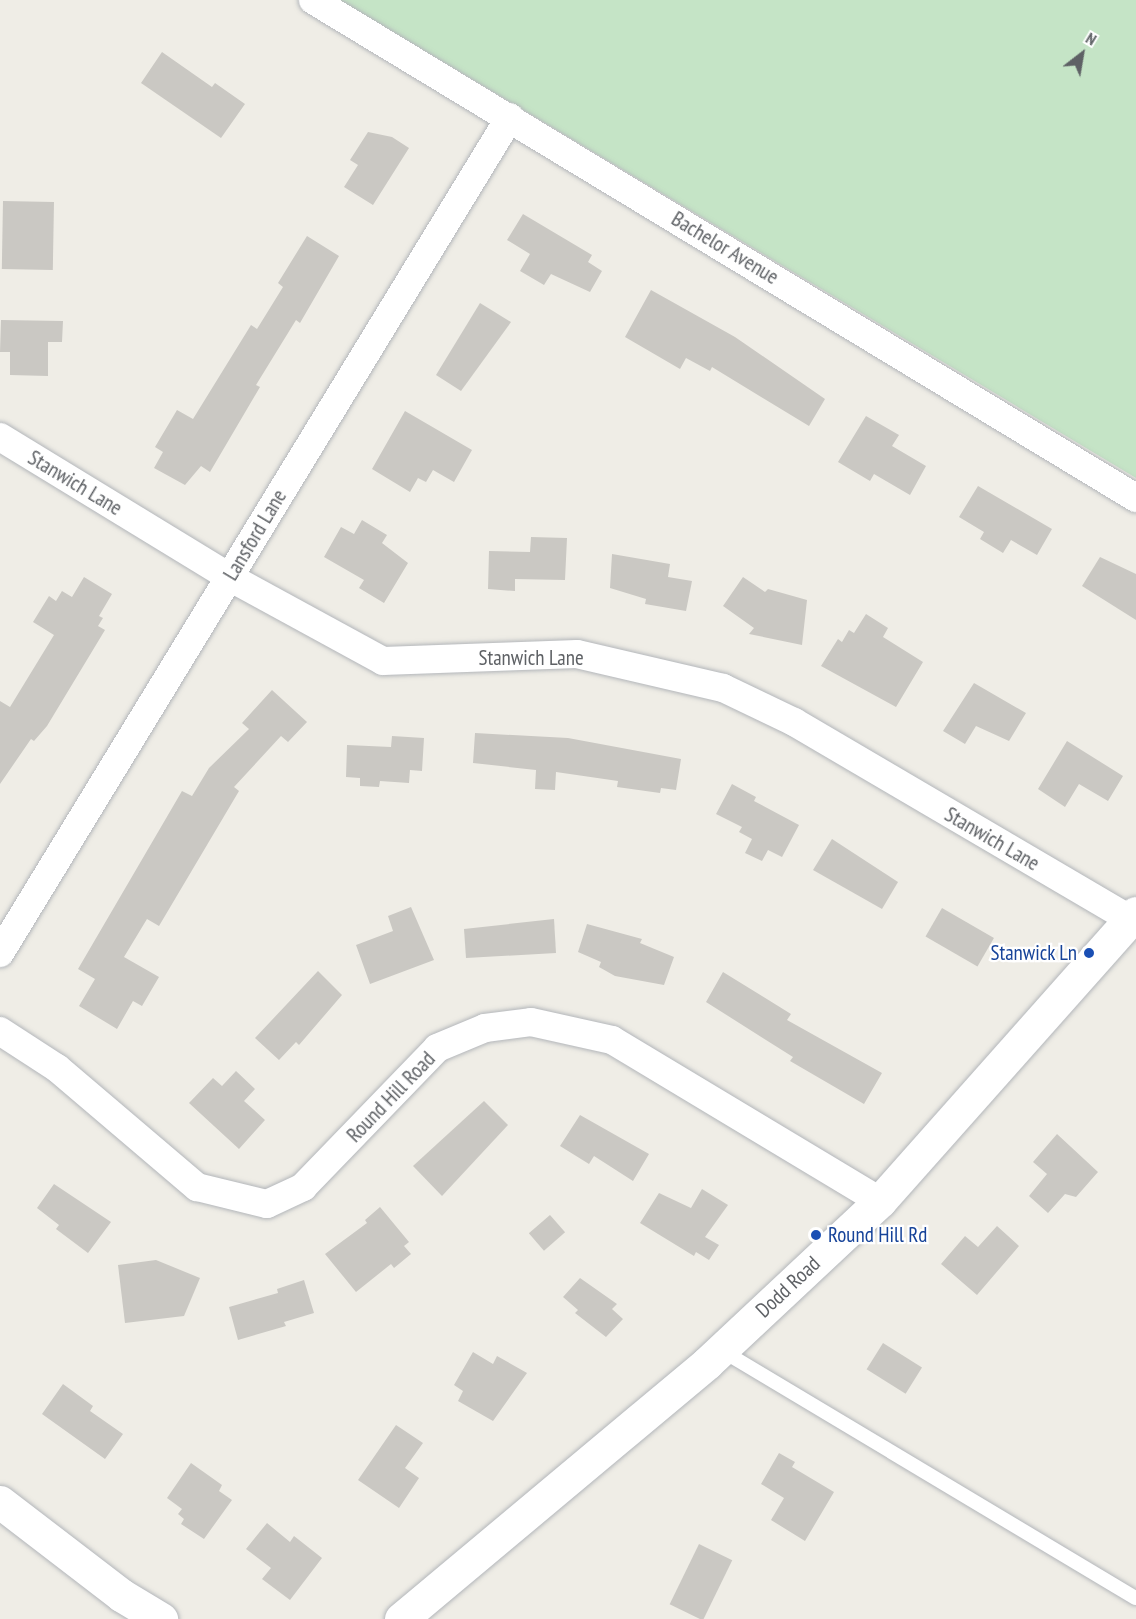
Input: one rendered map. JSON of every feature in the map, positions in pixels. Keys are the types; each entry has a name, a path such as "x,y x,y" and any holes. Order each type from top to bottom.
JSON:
{"main road":[{"name":"Dodd Road","path":"401,1619 721,1350 880,1201 1134,919"},
{"path":"0,1502 120,1595 161,1619"}],"street":[{"name":"Bachelor Avenue","path":"313,0 510,117 1136,498"},
{"name":"Lansford Lane","path":"0,952 510,117"},
{"name":"Stanwich Lane","path":"0,437 229,577 383,661 577,654 723,688 794,722 1134,919"},
{"name":"Round Hill Road","path":"0,1031 57,1068 196,1187 267,1204 303,1187 437,1048 485,1028 531,1022 612,1040 880,1201"}],"lane":[{"path":"721,1350 1136,1598"}],"green space":[{"path":"340,0 1136,0 1136,478 515,105"}],"building":[{"path":"162,52 212,87 215,83 245,104 221,138 141,83"},
{"path":"368,132 392,137 409,148 373,205 344,187 358,165 350,160"},
{"path":"3,201 54,202 53,270 2,269"},
{"path":"523,214 592,255 588,262 602,271 590,292 551,274 544,285 520,271 530,254 507,240"},
{"path":"307,236 339,256 300,323 296,320 256,385 260,387 210,472 201,466 185,485 154,468 163,452 155,447 177,410 193,419 251,325 257,329 283,287 278,283"},
{"path":"651,290 735,337 825,399 809,426 712,367 710,371 686,358 680,369 625,337"},
{"path":"480,303 511,322 461,391 436,375"},
{"path":"1,320 63,321 62,342 48,342 48,376 10,375 10,352 0,352"},
{"path":"405,411 472,450 454,482 433,470 426,482 418,478 410,492 372,469"},
{"path":"866,416 899,435 892,446 926,466 910,495 874,474 870,481 838,462"},
{"path":"978,486 1052,529 1037,555 1011,540 1003,553 980,539 984,532 959,517"},
{"path":"362,520 387,535 382,543 408,563 384,603 359,588 364,580 324,557 341,527 354,534"},
{"path":"531,537 567,538 565,580 515,579 515,591 488,589 489,551 530,552"},
{"path":"612,554 670,564 668,577 692,581 686,611 645,604 646,599 610,588"},
{"path":"1100,557 1136,574 1136,620 1082,586"},
{"path":"84,577 112,594 99,616 103,618 98,626 105,630 47,726 34,741 31,739 0,784 0,701 10,707 54,635 33,622 49,596 56,601 62,591 72,597"},
{"path":"743,577 765,592 768,589 807,600 802,645 749,634 754,628 723,606"},
{"path":"866,614 888,628 883,637 923,662 896,707 821,666 838,639 842,642 849,630 854,633"},
{"path":"974,683 1026,713 1009,741 976,726 965,744 943,731"},
{"path":"272,690 307,722 288,742 281,736 234,787 239,791 159,926 147,919 124,957 159,977 142,1006 133,1001 117,1029 79,1006 95,979 78,969 182,791 192,796 209,768 249,729 242,723"},
{"path":"475,733 568,738 681,759 676,790 661,788 660,793 617,787 618,781 556,772 555,790 535,789 536,770 473,763"},
{"path":"392,736 424,738 422,771 410,770 409,783 380,781 379,787 360,786 360,778 346,777 347,745 391,747"},
{"path":"1067,741 1123,776 1108,801 1079,784 1065,807 1038,789"},
{"path":"732,784 756,797 754,801 799,825 782,857 768,850 762,861 745,853 752,839 739,832 742,827 716,814"},
{"path":"832,839 898,882 882,909 813,870"},
{"path":"411,907 434,960 370,984 356,945 393,931 388,916"},
{"path":"942,908 994,938 977,967 926,937"},
{"path":"554,919 556,953 466,958 464,929"},
{"path":"587,924 642,939 640,943 674,957 664,985 615,976 599,967 601,962 578,952"},
{"path":"318,971 342,995 299,1045 296,1042 279,1060 255,1038"},
{"path":"723,972 791,1014 787,1020 882,1073 864,1104 790,1061 793,1057 706,1002"},
{"path":"236,1071 255,1089 244,1101 265,1120 239,1149 189,1103 213,1078 222,1086"},
{"path":"484,1101 508,1125 442,1196 413,1166"},
{"path":"580,1115 649,1154 633,1181 594,1156 589,1164 560,1146"},
{"path":"1057,1134 1098,1172 1076,1197 1065,1194 1048,1213 1029,1196 1047,1174 1033,1162"},
{"path":"54,1184 111,1222 88,1253 56,1229 59,1225 37,1208"},
{"path":"702,1189 728,1205 705,1237 719,1245 709,1260 696,1252 694,1256 640,1223 659,1193 691,1208"},
{"path":"380,1207 409,1242 404,1246 411,1254 394,1268 391,1264 356,1292 325,1254 367,1223 365,1220"},
{"path":"550,1215 565,1232 544,1251 529,1233"},
{"path":"997,1226 1019,1246 977,1295 941,1264 965,1236 978,1247"},
{"path":"156,1260 200,1278 184,1316 125,1323 118,1265"},
{"path":"580,1278 617,1304 612,1309 623,1319 606,1337 575,1313 578,1310 563,1297"},
{"path":"304,1280 314,1313 284,1322 286,1326 238,1340 229,1307 278,1293 277,1289"},
{"path":"883,1343 922,1367 906,1394 867,1369"},
{"path":"473,1352 493,1364 497,1356 527,1373 493,1421 458,1401 463,1391 454,1385"},
{"path":"63,1384 93,1406 90,1411 123,1434 105,1459 42,1414"},
{"path":"396,1425 423,1443 405,1468 419,1478 399,1508 358,1480"},
{"path":"779,1453 795,1462 792,1467 834,1492 805,1541 771,1520 784,1498 761,1484"},
{"path":"191,1463 222,1485 219,1491 232,1500 204,1539 181,1524 184,1519 178,1514 182,1509 167,1498"},
{"path":"267,1523 290,1542 294,1536 322,1558 290,1600 262,1579 271,1568 246,1549"},
{"path":"699,1544 732,1560 704,1619 670,1604"}],"place":[{"name":"Stanwick Ln","path":"1089,953"},
{"name":"Round Hill Rd","path":"816,1235"}]}
